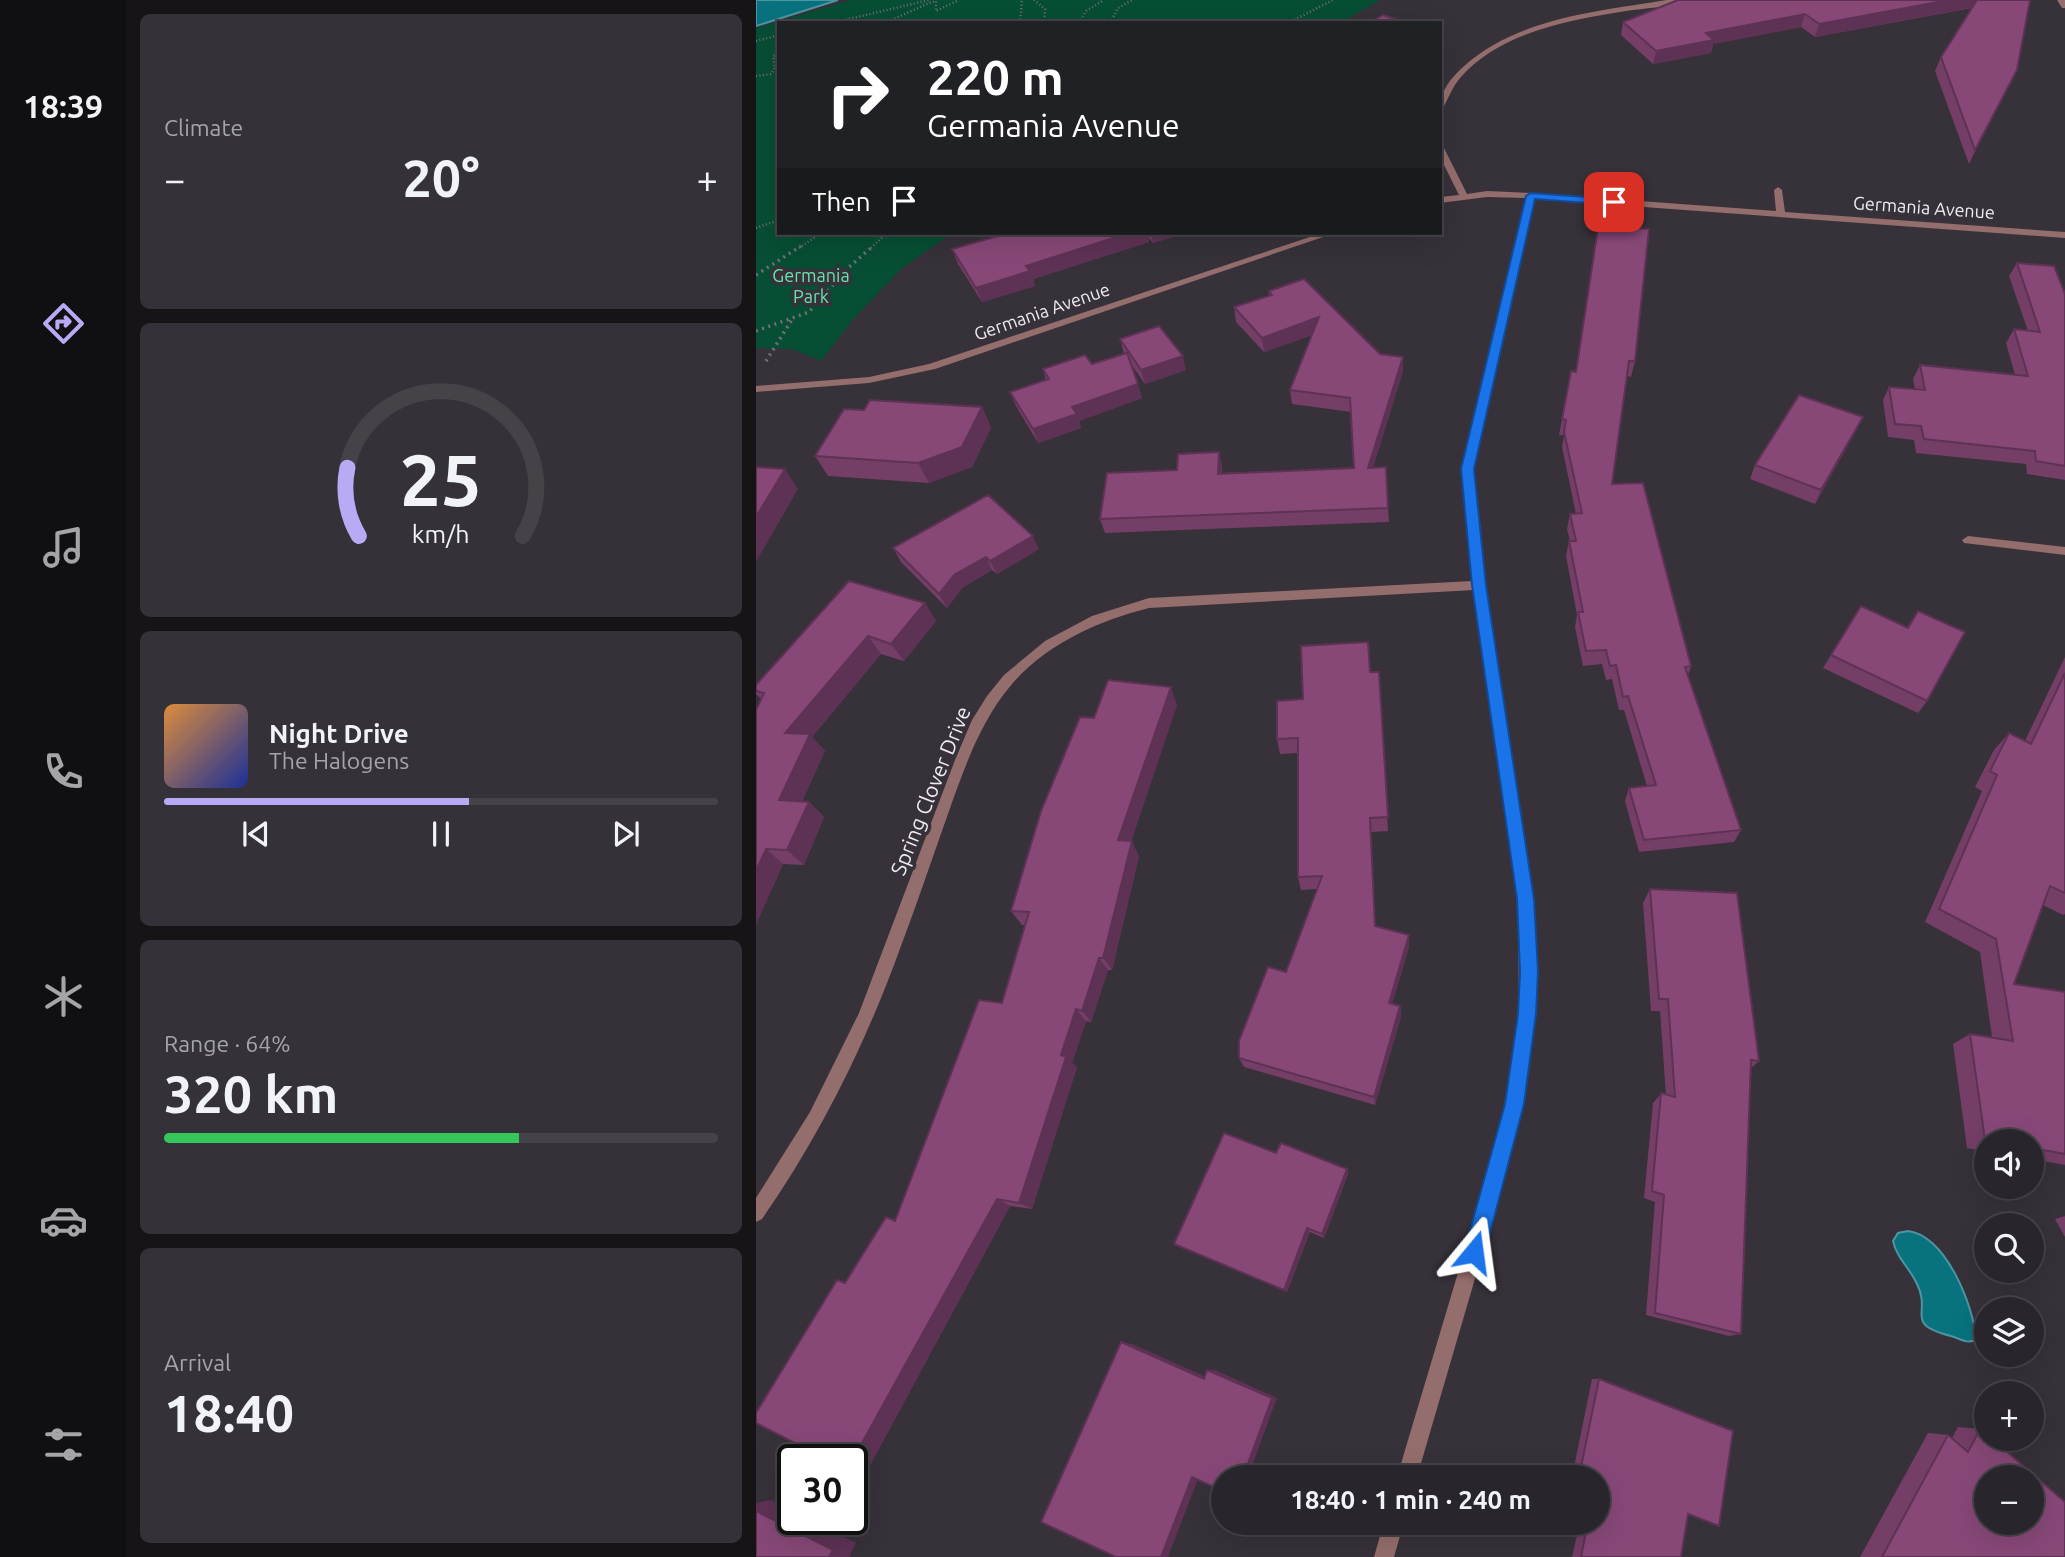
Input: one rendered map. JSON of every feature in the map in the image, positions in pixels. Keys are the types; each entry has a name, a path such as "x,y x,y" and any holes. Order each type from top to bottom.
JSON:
{"street":[{"path":"1442,102 1448,88 1463,70 1483,54 1509,40 1564,21 1680,0"},
{"path":"2061,0 2065,6"},
{"path":"1442,152 1464,196"},
{"path":"1778,190 1781,215"},
{"name":"Germania Avenue","path":"1442,200 1464,196 1531,196 2065,235"},
{"path":"1411,1465 1503,1152 1514,1104 1527,1014 1529,972 1526,899 1479,585 1467,469 1531,196"},
{"name":"Germania Avenue","path":"756,389 869,380 931,367 1324,235"},
{"path":"1968,540 2065,551"},
{"name":"Spring Clover Drive","path":"756,1213 780,1180 819,1112 865,1019 977,724 999,689 1026,661 1057,638 1101,616 1149,603 1479,585"},
{"path":"1384,1557 1390,1535"}],"path":[{"path":"840,21 929,0"},
{"path":"894,21 925,4 936,1 936,11 959,0"},
{"path":"1020,21 1022,0"},
{"path":"1034,0 1045,9 1044,21"},
{"path":"1080,21 1086,11 1104,0"},
{"path":"1111,21 1118,8 1132,0"},
{"path":"1292,21 1333,0"},
{"path":"756,41 777,36"},
{"path":"756,76 771,74 775,68 773,56 777,55"},
{"path":"756,228 777,221"},
{"path":"756,275 818,235"},
{"path":"756,331 809,312 848,268 885,235"},
{"path":"764,365 793,318"}],"green space":[{"name":"Germania Park","path":"851,0 1380,0 1343,21 780,21"},
{"name":"Germania Park","path":"777,22 777,235 949,235 901,269 851,322 821,361 792,349 756,348 756,28"}],"water":[{"path":"756,0 838,0 756,26"},
{"path":"1908,1231 1922,1236 1946,1259 1970,1309 1974,1340 1966,1341 1936,1332 1923,1322 1921,1294 1893,1241 1898,1233"}],"building":[{"path":"1678,0 1949,0 1819,24 1805,14 1706,33 1714,40 1656,51 1623,22"},
{"path":"1977,0 2030,0 2017,70 1975,150 1941,57"},
{"path":"1383,15 1401,21 1372,21"},
{"path":"1611,226 1649,229 1635,361 1629,361 1612,484 1643,483 1691,666 1685,667 1741,830 1644,840 1629,788 1656,785 1628,696 1623,697 1616,665 1610,666 1606,650 1586,651 1578,612 1583,612 1569,541 1576,541 1570,514 1582,513 1564,432 1566,420 1562,419 1571,371 1576,372 1598,228 1611,229"},
{"path":"1002,235 1123,235 1026,266 1030,271 976,288 952,249"},
{"path":"2017,263 2054,266 2065,294 2065,466 2036,461 2035,451 1924,439 1921,426 1895,424 1889,387 1925,390 1920,365 2028,376 2014,329 2040,332"},
{"path":"1304,279 1380,354 1403,357 1368,468 1386,467 1388,508 1100,519 1107,473 1177,470 1178,454 1219,452 1218,474 1354,468 1350,398 1290,390 1319,317 1262,338 1234,307 1272,295 1269,291"},
{"path":"1159,326 1183,356 1141,370 1120,339"},
{"path":"1127,353 1138,384 1072,407 1077,414 1033,429 1010,392 1049,379 1043,369 1085,355 1092,364"},
{"path":"1799,395 1863,417 1821,490 1755,465"},
{"path":"870,400 982,407 962,447 918,463 815,456 844,409 864,410"},
{"path":"756,467 785,469 756,517"},
{"path":"988,495 1033,536 990,561 986,557 954,575 939,594 893,548"},
{"path":"849,581 925,603 891,644 868,636 785,733 810,734 779,800 809,802 787,850 766,849 756,871 756,710 764,693 756,691 756,685"},
{"path":"1861,606 1908,628 1918,611 1965,632 1927,701 1831,655"},
{"path":"1368,642 1370,672 1379,672 1388,817 1370,818 1375,926 1409,935 1389,1003 1400,1006 1374,1097 1239,1058 1239,1041 1268,967 1286,972 1322,876 1298,877 1298,738 1277,739 1277,701 1303,699 1301,646"},
{"path":"2065,673 2065,893 2050,886 2014,984 2065,992 2065,1154 2044,1150 2044,1129 1983,1129 1970,1034 2013,1041 1996,939 1939,909 1997,775 1990,771 2009,733 2031,744"},
{"path":"1108,680 1171,687 1118,840 1132,841 1103,958 1099,958 1082,1011 1076,1009 1061,1055 1066,1057 1019,1203 997,1199 861,1444 797,1444 756,1423 756,1413 837,1280 845,1283 886,1217 895,1221 979,1000 1002,1003 1029,912 1011,911 1041,811 1080,717 1094,718"},
{"path":"1650,889 1737,893 1759,1061 1751,1060 1741,1334 1655,1313 1664,1195 1652,1191 1661,1093 1675,1097 1668,999 1659,999"},
{"path":"1224,1133 1276,1153 1281,1143 1347,1169 1322,1234 1307,1228 1284,1290 1174,1244"},
{"path":"1121,1342 1204,1379 1207,1370 1272,1398 1247,1465 1211,1465 1211,1486 1192,1477 1161,1557 1116,1557 1041,1522"},
{"path":"1599,1379 1733,1431 1719,1526 1688,1514 1681,1557 1581,1557 1585,1535 1610,1535 1610,1465 1581,1465"},
{"path":"1948,1435 1968,1452 1974,1440 1974,1451 2006,1451 2022,1465 1974,1465 1974,1535 2044,1535 2044,1484 2065,1502 2065,1557 1882,1557"},
{"path":"756,1511 777,1522 777,1535 803,1535 833,1550 829,1557 756,1557"}],"route":[{"path":"1474,1252 1514,1104 1527,1014 1529,972 1526,899 1479,585 1469,509 1467,469 1531,196 1614,202"}]}
